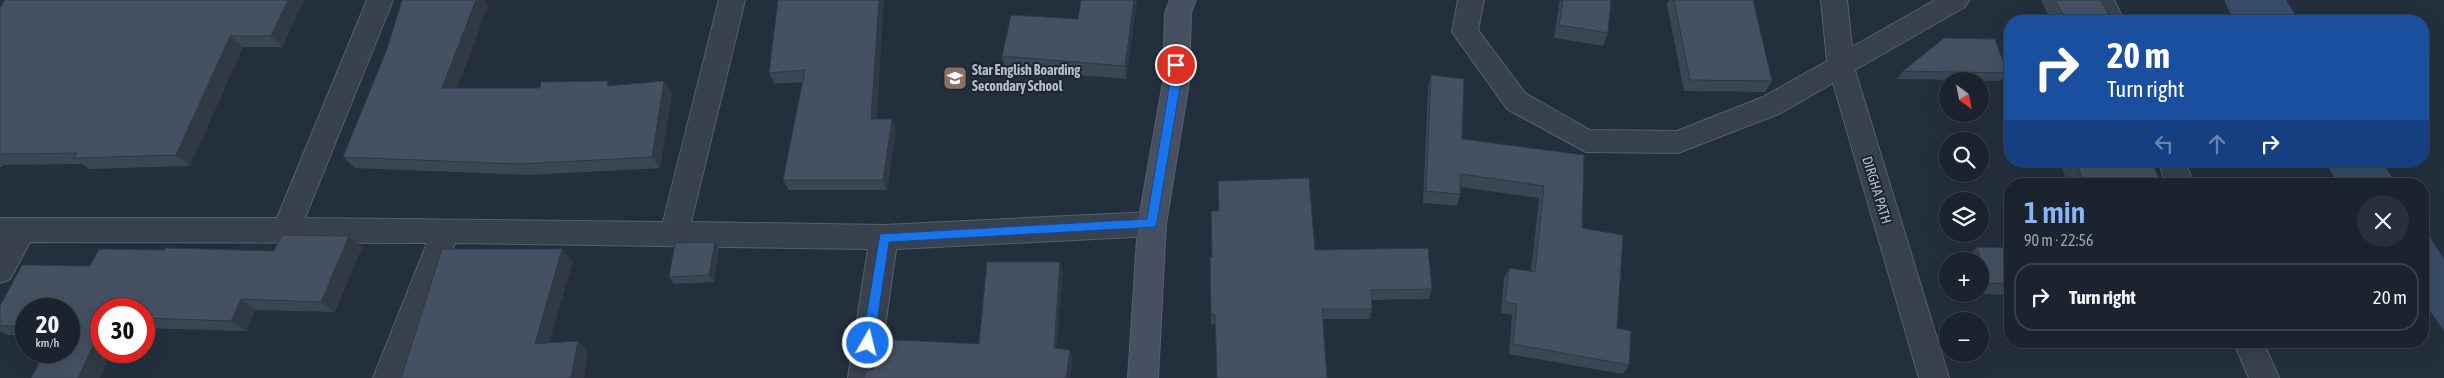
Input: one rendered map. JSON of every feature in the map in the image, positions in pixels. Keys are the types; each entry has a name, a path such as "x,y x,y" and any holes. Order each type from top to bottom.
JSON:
{"street":[{"path":"286,231 380,0"},
{"path":"674,233 732,0"},
{"path":"1143,378 1152,224 1176,82 1178,13 1183,0"},
{"path":"1472,0 1465,32 1516,102 1586,141 1678,142 1772,105 1956,0"},
{"name":"DIRGHA PATH","path":"1834,0 1840,67 1934,378"},
{"path":"2101,0 2107,15"},
{"path":"0,270 11,230 674,233 884,238 1152,224"},
{"path":"388,378 446,231"},
{"path":"863,378 884,238"},
{"path":"2251,348 2264,378"}],"water":[{"path":"2224,0 2286,0 2295,15 2231,15"},
{"path":"2328,167 2386,167 2392,178 2335,178"},
{"path":"2429,236 2444,259 2444,331 2429,310"}],"building":[{"path":"5,0 288,0 271,36 230,36 176,155 74,158 77,153 0,154 0,8"},
{"path":"402,0 476,0 442,88 540,88 541,82 608,81 607,86 664,81 652,157 519,164 343,157 387,49"},
{"path":"778,0 879,0 871,119 892,119 883,180 783,180 805,70 769,73"},
{"path":"1081,0 1134,0 1125,66 1002,56 1011,15 1078,19"},
{"path":"1563,0 1611,0 1608,33 1559,25"},
{"path":"1674,0 1753,0 1772,81 1690,80"},
{"path":"2055,0 2101,0 2109,15 2063,15"},
{"path":"1944,38 1995,39 2004,64 2004,73 1903,71"},
{"path":"1431,75 1464,79 1462,139 1584,155 1582,228 1623,235 1617,328 1631,331 1629,365 1513,344 1517,304 1505,302 1509,268 1535,272 1544,186 1461,174 1460,194 1426,191"},
{"path":"2078,167 2154,167 2159,178 2082,178"},
{"path":"1309,178 1315,250 1428,248 1432,289 1371,290 1372,309 1322,309 1327,378 1217,378 1215,314 1211,314 1210,257 1212,257 1211,211 1219,211 1218,181"},
{"path":"282,235 349,236 321,302 241,299 231,321 155,318 155,298 90,298 90,352 78,378 31,378 39,363 80,363 80,298 15,298 15,326 0,326 0,306 22,265 90,266 99,249 164,250 166,248 274,251"},
{"path":"715,242 709,275 669,277 675,243"},
{"path":"1977,247 2004,248 2004,284 1989,283 1989,252 1979,252"},
{"path":"442,249 562,249 535,344 578,341 571,378 401,378"},
{"path":"987,262 1060,262 1054,348 1070,350 1066,378 864,378 866,370 874,369 879,339 979,344"}],"place":[{"name":"Star English Boarding Secondary School","path":"955,78"}],"route":[{"path":"868,343 884,238 1152,224 1176,82 1176,65"}]}
